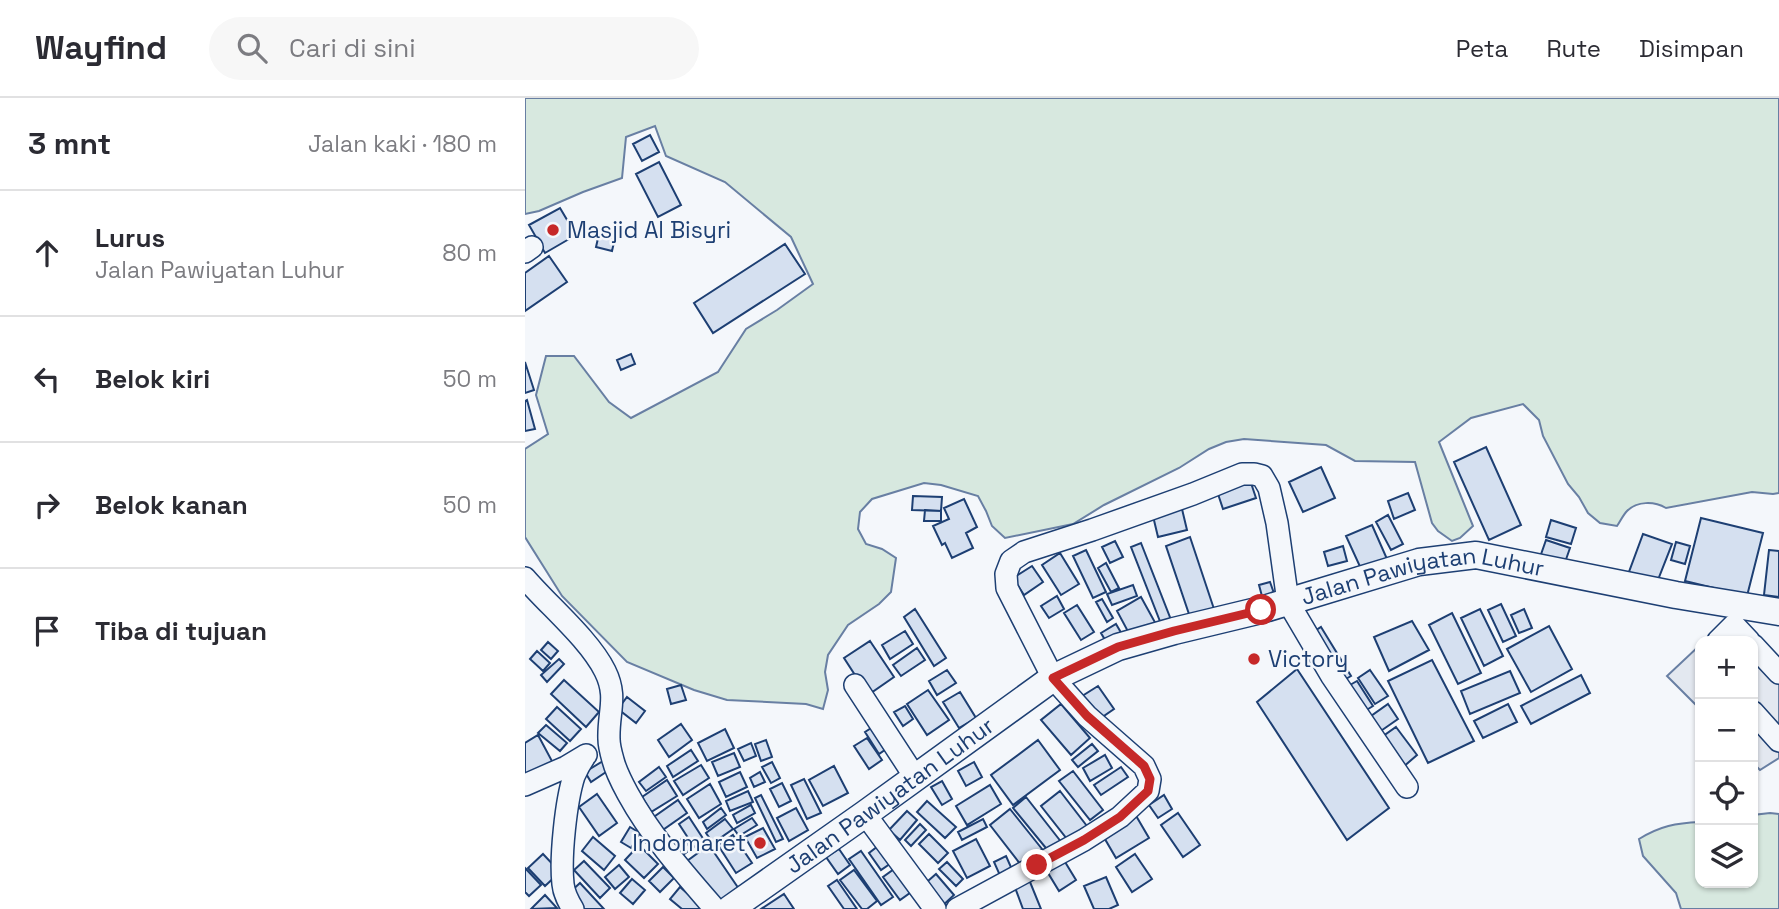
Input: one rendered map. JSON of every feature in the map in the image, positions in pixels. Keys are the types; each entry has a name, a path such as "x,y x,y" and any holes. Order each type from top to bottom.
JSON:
{"main road":[{"name":"Jalan Pawiyatan Luhur","path":"729,908 1053,678 1118,647 1287,603 1419,562 1476,555 1676,595 1735,615 1776,614"}],"street":[{"path":"957,909 1084,840 1120,817 1148,791 1150,779 1144,766 1087,716 1053,678 1007,588 1006,573 1011,561 1024,552 1193,494 1242,474 1262,477 1269,488 1277,523 1287,603 1408,787"},
{"path":"525,578 590,648 604,668 612,689 609,739 613,761 644,821 667,853 729,908"},
{"path":"1721,636 1735,615 1746,636"},
{"path":"1758,650 1779,673"},
{"path":"855,685 915,777"},
{"path":"1758,718 1779,741"},
{"path":"525,785 566,767 609,739"},
{"path":"573,909 565,894 563,856 567,812 575,774 585,756"},
{"path":"865,814 935,909"}],"shaded area":[{"path":"525,98 1779,98 1779,493 1752,492 1666,508 1651,503 1641,504 1627,511 1617,526 1600,523 1588,513 1568,484 1543,436 1539,420 1523,404 1471,418 1439,442 1473,526 1460,538 1452,541 1432,523 1415,462 1355,461 1326,445 1244,439 1226,442 1104,505 1073,524 1005,538 992,526 978,496 924,483 872,499 860,512 858,529 866,544 882,549 896,558 891,592 879,604 848,625 828,655 825,672 828,690 823,709 806,704 727,700 694,690 627,662 562,596 525,537 525,449 548,434 536,395 546,356 574,356 609,402 631,418 718,372 746,329 813,284 791,237 725,182 666,156 655,126 626,137 622,178 525,214"},
{"path":"1734,615 1754,636 1711,636"},
{"path":"1758,640 1779,662 1779,758 1760,770"},
{"path":"1695,650 1695,704 1667,676"},
{"path":"1758,814 1779,814 1779,909 1681,909 1676,893 1643,856 1639,839 1668,826 1695,822 1695,888 1758,888"}],"building":[{"path":"650,135 659,152 642,161 633,144"},
{"path":"659,162 681,205 658,217 636,174"},
{"name":"Masjid Al Bisyri","path":"560,208 576,235 545,253 529,225"},
{"path":"599,234 615,238 612,251 596,247"},
{"path":"785,244 805,274 713,333 694,303"},
{"path":"549,256 567,282 525,311 525,273"},
{"path":"631,354 635,364 621,370 617,360"},
{"path":"525,362 534,390 525,393"},
{"path":"527,400 535,429 525,431 525,401"},
{"path":"1486,447 1521,525 1489,540 1454,462"},
{"path":"1321,467 1335,498 1303,512 1289,482"},
{"path":"1249,477 1256,498 1223,509 1216,488"},
{"path":"1408,493 1415,510 1394,519 1388,501"},
{"path":"913,496 942,497 941,511 912,510"},
{"path":"964,499 977,527 966,533 973,548 952,558 933,526 949,519 944,508"},
{"path":"1182,509 1187,530 1158,537 1153,516"},
{"path":"925,510 941,511 941,521 924,521"},
{"path":"1388,515 1403,544 1391,550 1376,522"},
{"path":"1701,518 1763,533 1747,596 1685,581"},
{"path":"1551,520 1576,528 1571,544 1546,537"},
{"path":"1372,525 1387,559 1362,571 1346,536"},
{"path":"1643,534 1672,544 1654,590 1626,580"},
{"path":"1190,537 1215,612 1191,620 1166,546"},
{"path":"1546,540 1570,548 1563,568 1539,560"},
{"path":"1115,541 1123,557 1110,563 1102,547"},
{"path":"1676,542 1690,546 1685,564 1671,560"},
{"path":"1141,543 1173,625 1163,629 1131,547"},
{"path":"1343,546 1347,561 1328,566 1324,552"},
{"path":"1086,550 1106,592 1093,598 1073,556"},
{"path":"1769,550 1779,551 1779,597 1764,595"},
{"path":"1060,553 1079,584 1061,595 1042,565"},
{"path":"1106,563 1119,588 1111,592 1098,568"},
{"path":"1032,566 1043,582 1024,595 1013,578"},
{"path":"1270,582 1275,596 1263,600 1259,585"},
{"path":"1133,585 1137,596 1112,605 1107,594"},
{"path":"1057,596 1064,609 1049,618 1041,606"},
{"path":"1141,597 1157,626 1132,639 1117,611"},
{"path":"1102,599 1113,618 1107,622 1096,602"},
{"path":"1501,604 1516,636 1503,642 1488,610"},
{"path":"1077,605 1094,632 1081,640 1064,613"},
{"path":"915,609 946,658 934,666 904,617"},
{"path":"1480,609 1503,656 1484,666 1461,618"},
{"path":"1524,609 1532,628 1519,633 1511,615"},
{"path":"1452,613 1481,673 1458,684 1429,625"},
{"path":"1412,621 1429,650 1389,671 1374,637"},
{"path":"1116,624 1123,636 1108,645 1101,633"},
{"path":"1549,626 1572,669 1531,692 1507,649"},
{"path":"1321,627 1351,676 1339,683 1310,634"},
{"path":"905,631 913,644 890,659 882,645"},
{"path":"870,641 894,677 868,695 844,658"},
{"path":"548,642 558,651 551,659 541,650"},
{"path":"917,648 925,660 901,676 893,665"},
{"path":"537,651 550,663 543,671 530,659"},
{"path":"559,659 564,664 547,682 541,675"},
{"path":"1432,660 1474,741 1428,763 1388,681"},
{"path":"1297,669 1389,808 1347,840 1257,702"},
{"path":"947,670 956,683 937,695 929,681"},
{"path":"1370,670 1388,696 1375,704 1358,678"},
{"path":"1510,671 1520,693 1470,714 1461,691"},
{"path":"1581,675 1590,693 1531,724 1521,706"},
{"path":"564,680 599,712 586,727 551,694"},
{"path":"1357,681 1373,706 1360,714 1343,689"},
{"path":"681,685 686,700 671,704 667,689"},
{"path":"1098,686 1114,709 1095,722 1079,698"},
{"path":"928,690 949,720 927,735 907,704"},
{"path":"960,692 976,718 959,728 943,702"},
{"path":"627,697 645,711 636,723 618,709"},
{"path":"1061,704 1090,738 1071,755 1041,720"},
{"path":"1388,704 1398,719 1375,735 1364,721"},
{"path":"1508,704 1517,722 1483,738 1474,721"},
{"path":"905,706 913,719 903,726 894,712"},
{"path":"557,707 581,729 570,741 546,719"},
{"path":"681,724 692,740 669,757 658,740"},
{"path":"546,725 567,743 560,751 538,733"},
{"path":"876,725 889,747 879,754 865,732"},
{"path":"1396,727 1417,755 1402,768 1379,739"},
{"path":"725,729 734,748 707,761 698,743"},
{"path":"538,735 553,763 525,779 525,743"},
{"path":"867,738 882,760 869,769 854,746"},
{"path":"766,740 772,757 761,761 755,744"},
{"path":"1038,740 1060,770 1013,805 991,775"},
{"path":"751,743 756,756 744,761 738,749"},
{"path":"1092,744 1098,751 1078,767 1072,760"},
{"path":"691,750 698,761 673,777 667,766"},
{"path":"734,753 740,767 718,776 712,762"},
{"path":"1105,755 1112,768 1090,781 1083,768"},
{"path":"603,761 609,770 591,782 585,772"},
{"path":"772,762 780,778 771,783 762,767"},
{"path":"974,762 982,777 966,786 958,771"},
{"path":"701,765 709,778 683,795 674,781"},
{"path":"834,766 848,793 823,806 809,780"},
{"path":"659,767 666,777 646,791 639,782"},
{"path":"1121,767 1128,777 1101,795 1094,785"},
{"path":"1073,771 1103,810 1090,820 1059,781"},
{"path":"740,772 747,787 726,797 719,782"},
{"path":"760,772 765,782 754,787 750,778"},
{"path":"804,779 821,813 807,819 791,785"},
{"path":"667,780 677,796 651,812 642,797"},
{"path":"942,781 952,799 942,805 931,787"},
{"path":"782,783 791,801 779,807 770,789"},
{"path":"710,784 721,804 699,818 687,799"},
{"path":"990,785 1001,804 967,825 956,806"},
{"path":"748,791 753,802 730,811 726,801"},
{"path":"1060,791 1090,830 1071,844 1041,806"},
{"path":"597,794 617,823 599,836 579,807"},
{"path":"761,795 783,839 776,842 755,798"},
{"path":"1164,795 1172,809 1158,818 1149,805"},
{"path":"1026,797 1062,843 1050,853 1013,808"},
{"path":"678,800 687,813 657,834 648,821"},
{"path":"927,801 956,827 945,838 917,812"},
{"path":"751,805 755,813 737,823 733,815"},
{"path":"721,808 726,815 707,829 703,822"},
{"path":"796,808 808,830 789,841 777,818"},
{"path":"1010,809 1042,849 1021,865 990,825"},
{"path":"907,811 917,820 900,840 889,830"},
{"path":"1178,813 1200,845 1183,857 1161,825"},
{"path":"1135,814 1149,838 1116,858 1102,834"},
{"path":"689,817 704,840 694,847 679,824"},
{"path":"752,818 757,825 739,836 734,829"},
{"path":"725,819 733,829 713,843 706,833"},
{"path":"983,819 987,827 962,840 958,832"},
{"path":"920,824 926,830 911,846 905,840"},
{"path":"630,827 640,833 631,848 621,842"},
{"name":"Indomaret","path":"763,828 775,849 757,858 745,837"},
{"path":"929,834 948,853 938,863 919,844"},
{"path":"733,835 752,863 736,873 718,845"},
{"path":"593,837 615,856 604,870 582,851"},
{"path":"683,838 691,849 680,857 672,846"},
{"path":"976,839 990,866 967,878 953,851"},
{"path":"882,843 894,861 881,870 869,853"},
{"path":"639,845 658,864 644,878 625,860"},
{"path":"709,845 741,892 719,907 687,861"},
{"path":"839,849 850,865 838,874 826,857"},
{"path":"861,851 893,897 881,905 849,859"},
{"path":"543,854 560,872 545,886 528,868"},
{"path":"1135,854 1152,879 1132,892 1116,867"},
{"path":"1006,856 1014,874 1002,880 994,862"},
{"path":"1062,857 1076,880 1059,891 1045,868"},
{"path":"584,861 610,888 600,898 574,870"},
{"path":"947,862 963,879 956,886 939,869"},
{"path":"619,865 629,877 615,889 605,877"},
{"path":"663,867 674,878 660,892 649,881"},
{"path":"897,867 914,890 900,900 883,877"},
{"path":"525,868 541,885 529,896 525,892"},
{"path":"854,870 877,901 867,909 862,909 840,880"},
{"path":"936,874 954,895 939,909 921,887"},
{"path":"1028,877 1041,909 1023,909 1013,882"},
{"path":"1106,877 1118,905 1109,909 1094,909 1084,886"},
{"path":"632,879 645,890 633,904 620,893"},
{"path":"837,880 857,909 844,909 828,886"},
{"path":"580,883 604,909 581,909 568,894"},
{"path":"680,887 705,909 682,909 670,899"},
{"path":"784,894 794,909 761,909"},
{"path":"545,895 557,908 531,909"}],"place":[{"name":"Masjid Al Bisyri","path":"553,230"},
{"name":"Victory","path":"1254,659"},
{"name":"Indomaret","path":"760,843"}],"route":[{"path":"1037,865 1120,817 1148,791 1150,779 1144,766 1087,716 1053,678 1118,647 1261,610"}]}
